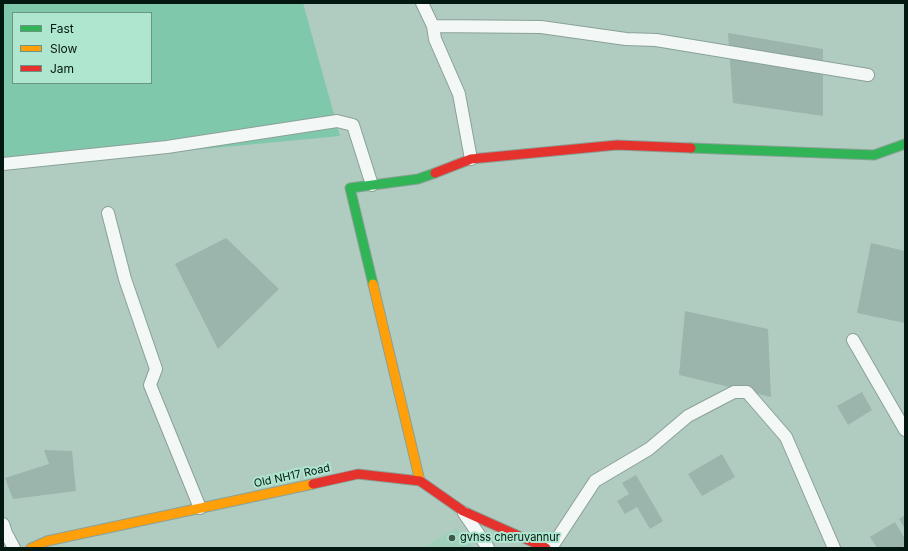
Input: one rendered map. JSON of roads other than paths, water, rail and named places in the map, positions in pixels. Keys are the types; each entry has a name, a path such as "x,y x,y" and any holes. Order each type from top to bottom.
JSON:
{"street":[{"path":"422,3 433,26 435,39 459,94 471,159"},
{"path":"433,26 541,27 626,39 656,40 868,75"},
{"path":"3,164 167,147 337,121 353,125 372,185"},
{"path":"420,481 350,188 418,179 471,159 617,145 874,155 905,144"},
{"path":"108,214 125,279 156,369 150,385 200,508"},
{"path":"853,340 905,430"},
{"path":"551,548 595,481 649,448 688,416 734,392 747,392 786,437 834,548"},
{"name":"Old NH17 Road","path":"31,548 47,541 358,474 420,481 463,510 546,548"},
{"path":"463,510 488,548"},
{"path":"3,524 14,548"}],"place":[{"name":"gvhss cheruvannur","path":"452,538"}]}
